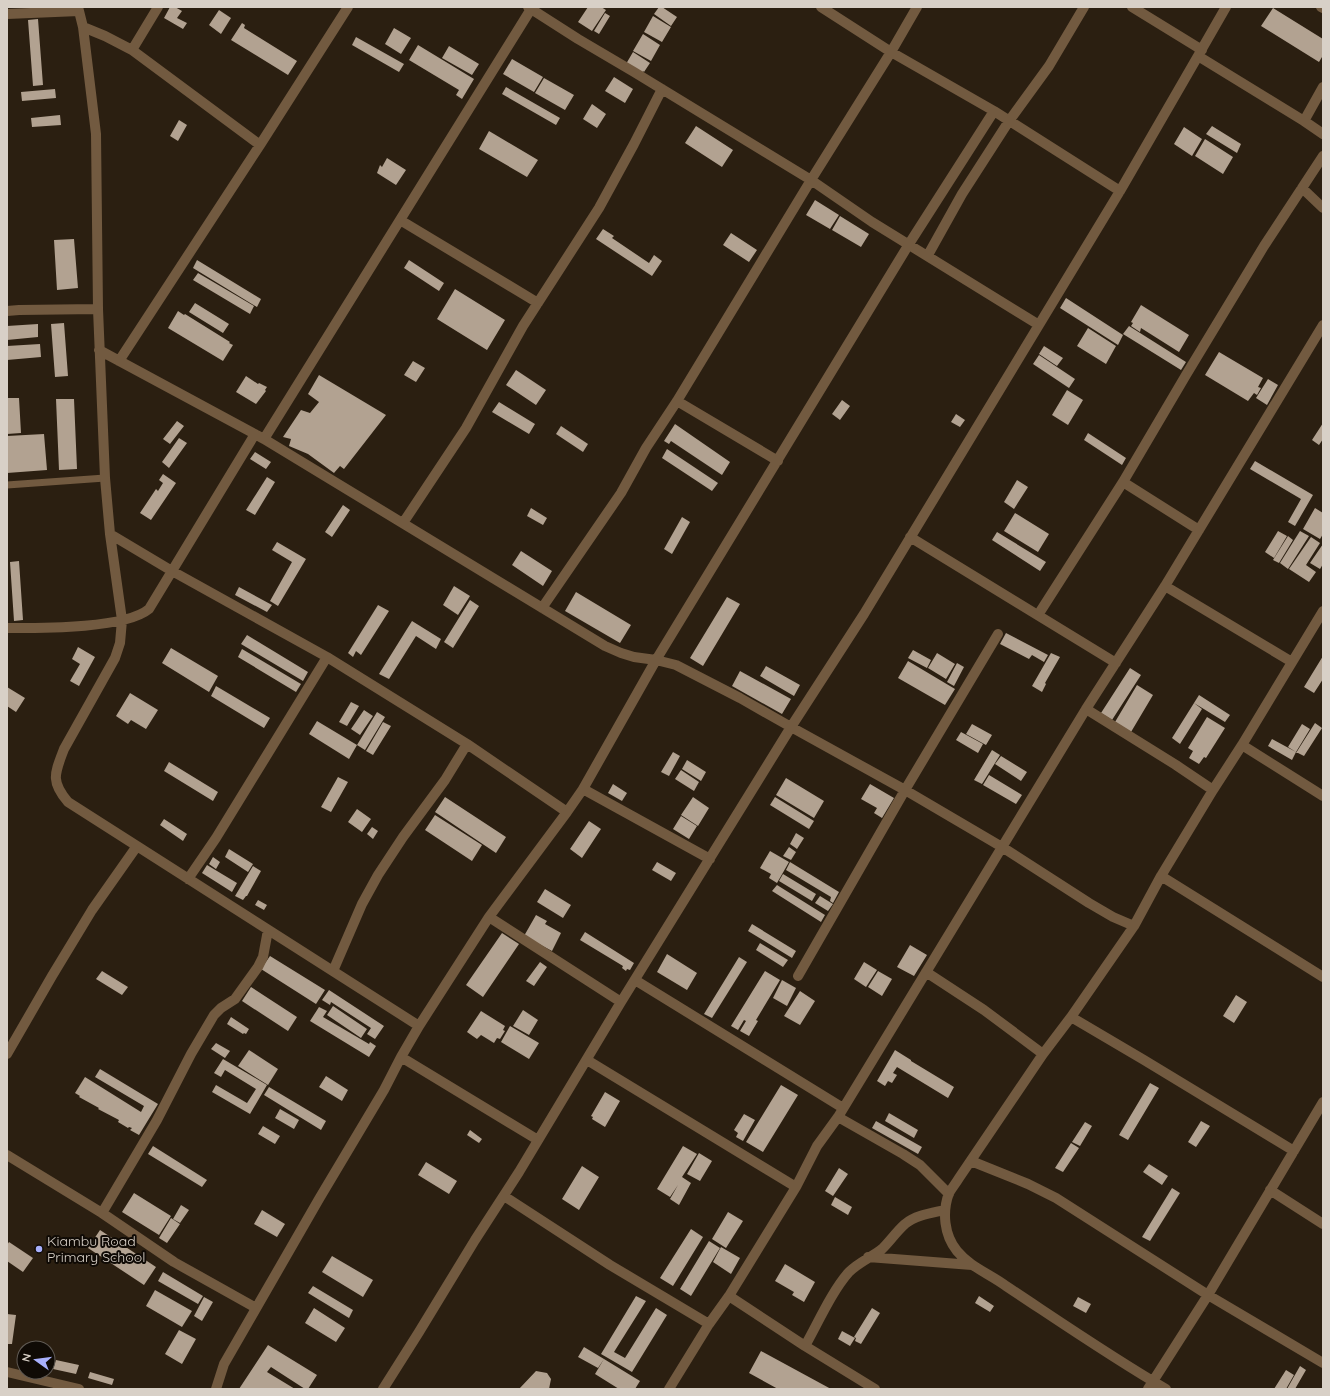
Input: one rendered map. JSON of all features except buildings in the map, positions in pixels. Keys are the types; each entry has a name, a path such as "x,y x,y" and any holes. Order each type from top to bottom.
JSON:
{"street":[{"path":"132,50 158,7"},
{"path":"119,362 348,7"},
{"path":"821,7 891,52 994,111 1120,191"},
{"path":"542,608 621,493 646,448 677,401 811,180 891,52 917,7"},
{"path":"928,255 962,194 1009,121 1049,66 1084,7"},
{"path":"1132,7 1323,134"},
{"path":"383,1389 504,1196 621,1002 791,728 864,614 1120,191 1226,7"},
{"path":"264,440 530,8 578,39 811,180 872,222 928,255 1039,325"},
{"path":"7,14 78,9 83,27 96,134 99,350 105,478 110,534 122,620 120,643 115,658 64,749 58,765 56,783 59,791 68,802 419,1026"},
{"path":"83,27 105,36 132,50 260,145"},
{"path":"1304,121 1323,87"},
{"path":"403,524 466,428 523,326 599,208 662,89"},
{"path":"216,1389 224,1364 384,1090 419,1026 489,917 583,789 656,660 909,244 994,111"},
{"path":"1038,615 1124,482 1240,287 1323,156"},
{"path":"1302,188 1323,208"},
{"path":"400,220 538,303"},
{"path":"7,311 98,308"},
{"path":"669,1389 709,1324 729,1296 796,1187 817,1146 840,1112 1086,709 1165,586 1323,325"},
{"path":"99,350 255,434 605,646 628,655 676,665 740,698 791,728 905,790 1002,847 1089,903 1113,917 1134,926"},
{"path":"677,401 778,461"},
{"path":"7,628 90,625 139,616 149,609 255,434"},
{"path":"1124,482 1199,530"},
{"path":"110,534 172,571 327,657 467,744 567,812"},
{"path":"910,537 1116,663"},
{"path":"1165,586 1292,662"},
{"path":"1166,1389 1151,1385 1102,1349 1004,1284 972,1265 957,1251 951,1240 946,1226 945,1210 949,1194 1043,1054 1071,1017 1134,926 1161,876 1323,611"},
{"path":"798,976 905,790 998,634"},
{"path":"188,879 216,838 327,657"},
{"path":"1086,709 1213,790"},
{"path":"332,971 362,904 378,875 403,837 445,780 467,744"},
{"path":"1242,745 1323,796"},
{"path":"583,789 710,859"},
{"path":"7,1054 92,910 137,846"},
{"path":"1161,876 1323,977"},
{"path":"489,917 621,1002"},
{"path":"102,1213 157,1120 191,1054 214,1015 235,999 258,967 263,957 268,930"},
{"path":"926,972 984,1010 1043,1054"},
{"path":"635,980 920,1165 949,1194"},
{"path":"1071,1017 1294,1151"},
{"path":"401,1057 538,1140"},
{"path":"587,1060 796,1187"},
{"path":"1151,1385 1208,1295 1323,1102"},
{"path":"7,1155 102,1213 174,1262 256,1308"},
{"path":"971,1161 1028,1184 1056,1198 1208,1295 1323,1363"},
{"path":"1270,1190 1323,1224"},
{"path":"504,1196 610,1265 709,1324"},
{"path":"805,1346 839,1285 850,1272 868,1257 879,1251 904,1225 912,1219 945,1210"},
{"path":"868,1257 972,1265"},
{"path":"729,1296 805,1346 875,1389"},
{"path":"7,1372 79,1389"}],"lane":[{"path":"7,484 105,478"}],"place":[{"name":"Kiambu Road Primary School","path":"39,1249"}]}
